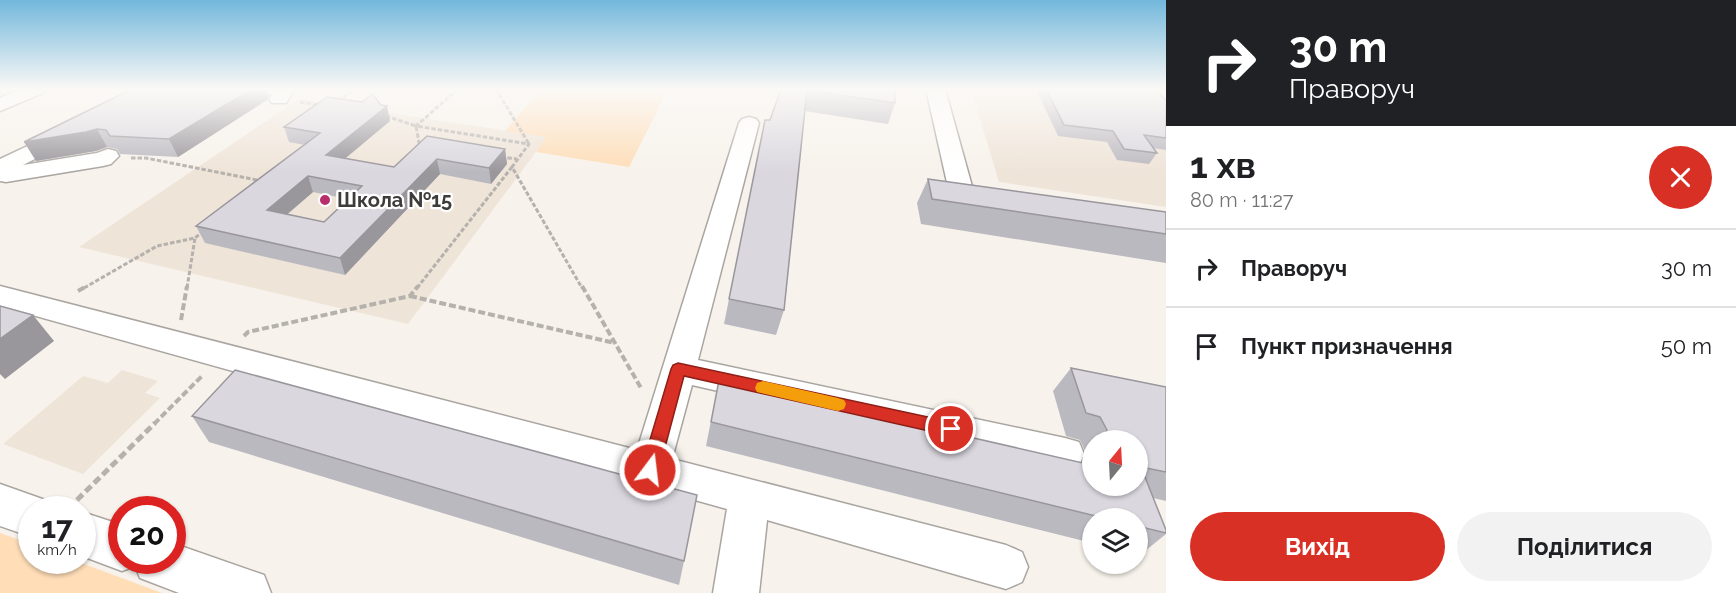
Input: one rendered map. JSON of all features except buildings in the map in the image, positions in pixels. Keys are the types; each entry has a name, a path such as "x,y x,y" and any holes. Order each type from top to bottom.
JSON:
{"main road":[{"path":"0,504 18,511"},
{"path":"186,571 246,593"}],"lane":[{"path":"942,117 962,196 1007,203"},
{"path":"650,470 749,123"},
{"path":"0,168 82,126"},
{"path":"0,176 105,158"},
{"path":"0,296 1006,567"},
{"path":"678,369 1065,454"},
{"path":"736,593 749,497"}],"path":[{"path":"385,117 416,126 529,144"},
{"path":"416,126 427,117"},
{"path":"513,117 529,144"},
{"path":"416,126 419,143 430,145"},
{"path":"410,296 529,144"},
{"path":"495,156 517,159"},
{"path":"105,158 146,158 264,181 256,188"},
{"path":"512,167 662,424"},
{"path":"47,309 157,246 195,238 204,231"},
{"path":"177,344 195,238"},
{"path":"96,499 222,356 248,333 410,296 615,343"}],"shaded area":[{"name":"Школа №15","path":"273,117 414,117 547,137 408,324 79,247"},
{"path":"517,117 654,117 629,167 536,152 546,137 505,131"},
{"path":"979,117 1166,117 1166,207 999,182"},
{"path":"122,370 158,381 145,393 160,398 83,474 3,444 83,376 108,383"},
{"path":"0,533 18,539 18,574 96,574 96,568 162,593 0,593"}],"slow traffic":[{"path":"763,388 838,404"}],"place":[{"name":"Школа №15","path":"325,200"}],"route":[{"path":"650,470 678,369 951,429"}]}
